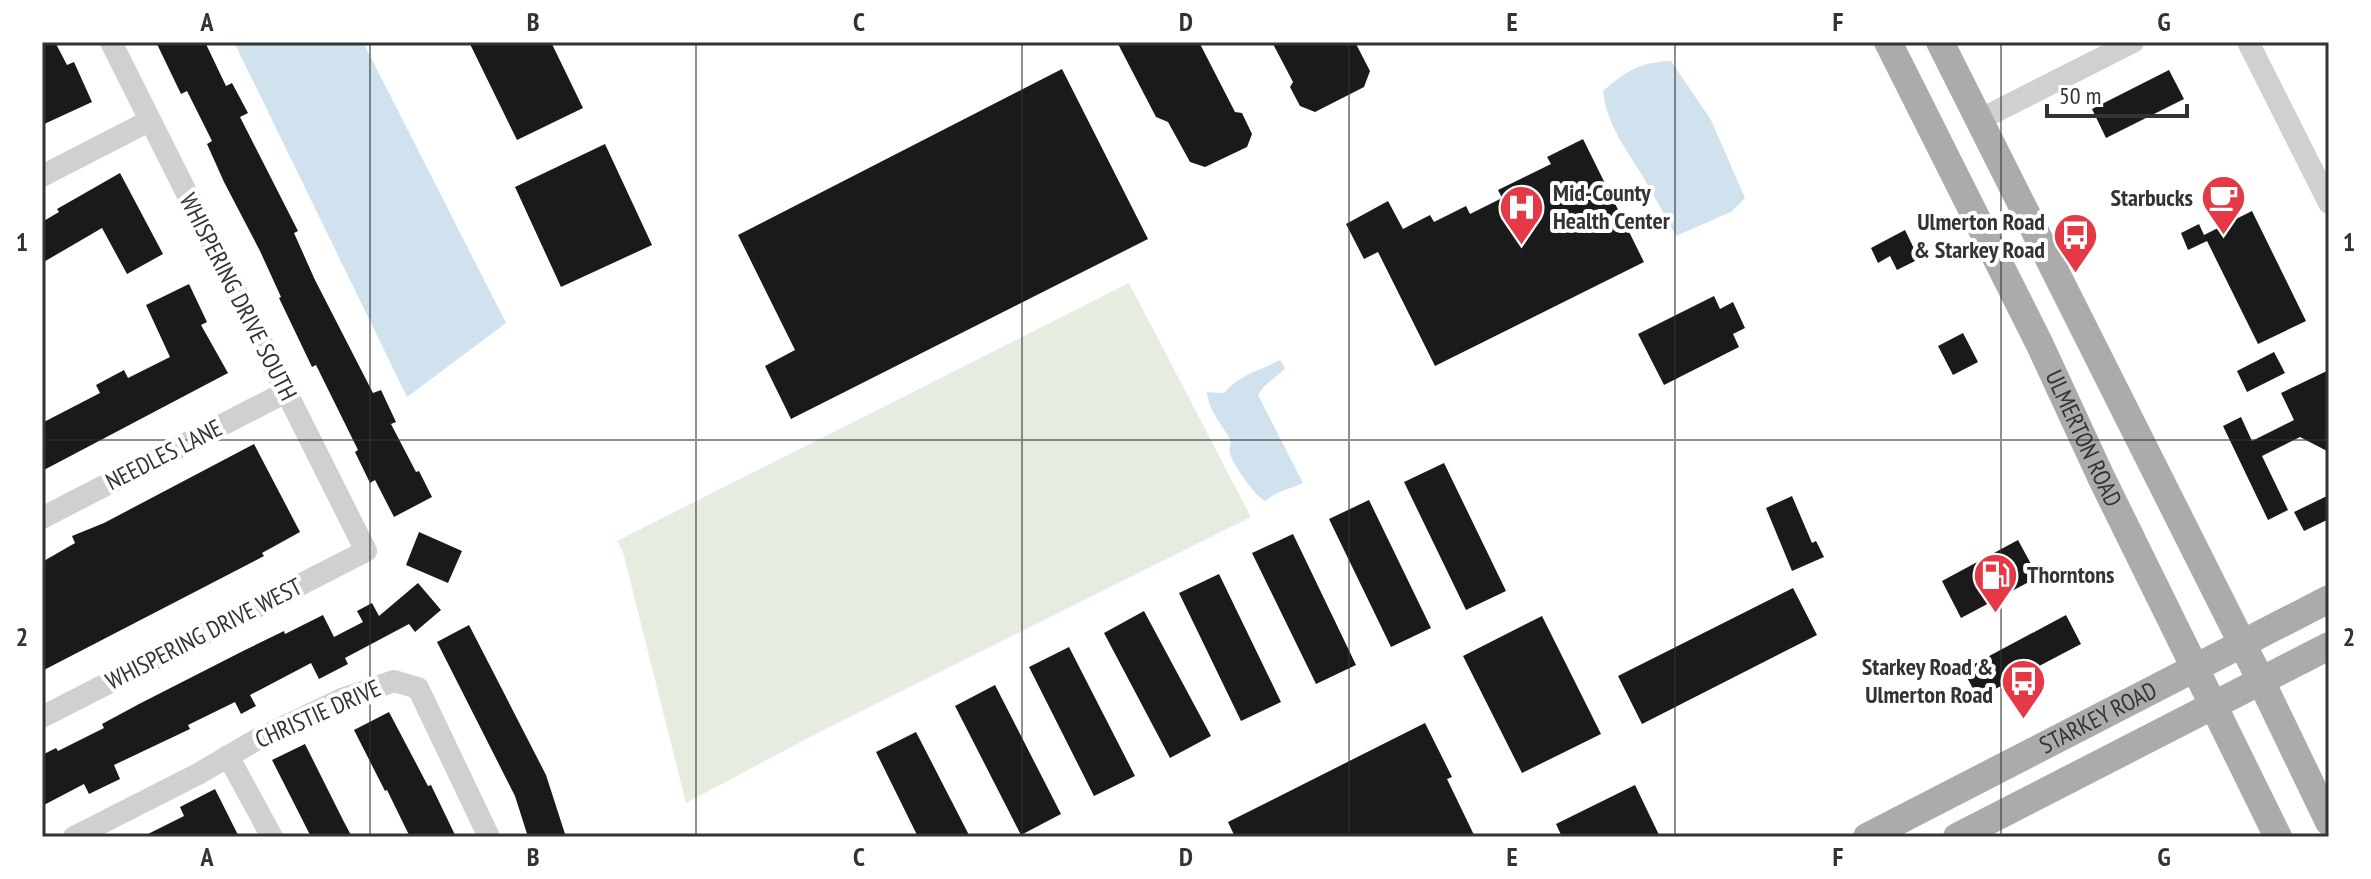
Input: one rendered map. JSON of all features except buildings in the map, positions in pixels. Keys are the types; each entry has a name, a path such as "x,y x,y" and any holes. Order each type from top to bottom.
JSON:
{"main road":[{"name":"ULMERTON ROAD","path":"1888,42 2040,345 2101,477 2278,837"},
{"name":"ULMERTON ROAD","path":"1940,42 2329,822"},
{"name":"STARKEY ROAD","path":"1867,837 2329,599"},
{"name":"STARKEY ROAD","path":"1957,837 2329,646"}],"street":[{"name":"WHISPERING DRIVE SOUTH","path":"111,42 366,551"},
{"path":"1979,120 2133,42"},
{"path":"2248,42 2329,203"},
{"path":"42,176 149,121"},
{"name":"NEEDLES LANE","path":"42,518 286,392"},
{"name":"WHISPERING DRIVE WEST","path":"42,717 366,551"},
{"name":"CHRISTIE DRIVE","path":"74,837 198,774 256,740 342,699 394,681 418,688 489,837"},
{"path":"228,756 272,837"}],"shaded area":[{"path":"1129,283 1251,517 825,729 686,803 623,552 617,541"}],"water":[{"path":"234,42 363,42 506,323 407,397"},
{"path":"1671,61 1711,120 1745,198 1731,212 1676,236 1618,135 1608,115 1603,91 1634,69"},
{"path":"1280,360 1285,368 1258,395 1303,483 1279,492 1266,501 1251,488 1236,466 1230,454 1231,441 1213,412 1207,392 1224,393 1243,377"}],"place":[{"name":"Starbucks","path":"2224,237"},
{"name":"Mid-County Health Center","path":"1522,246"},
{"name":"Ulmerton Road & Starkey Road","path":"2076,275"},
{"name":"Thorntons","path":"1996,614"},
{"name":"Starkey Road & Ulmerton Road","path":"2024,720"}]}
